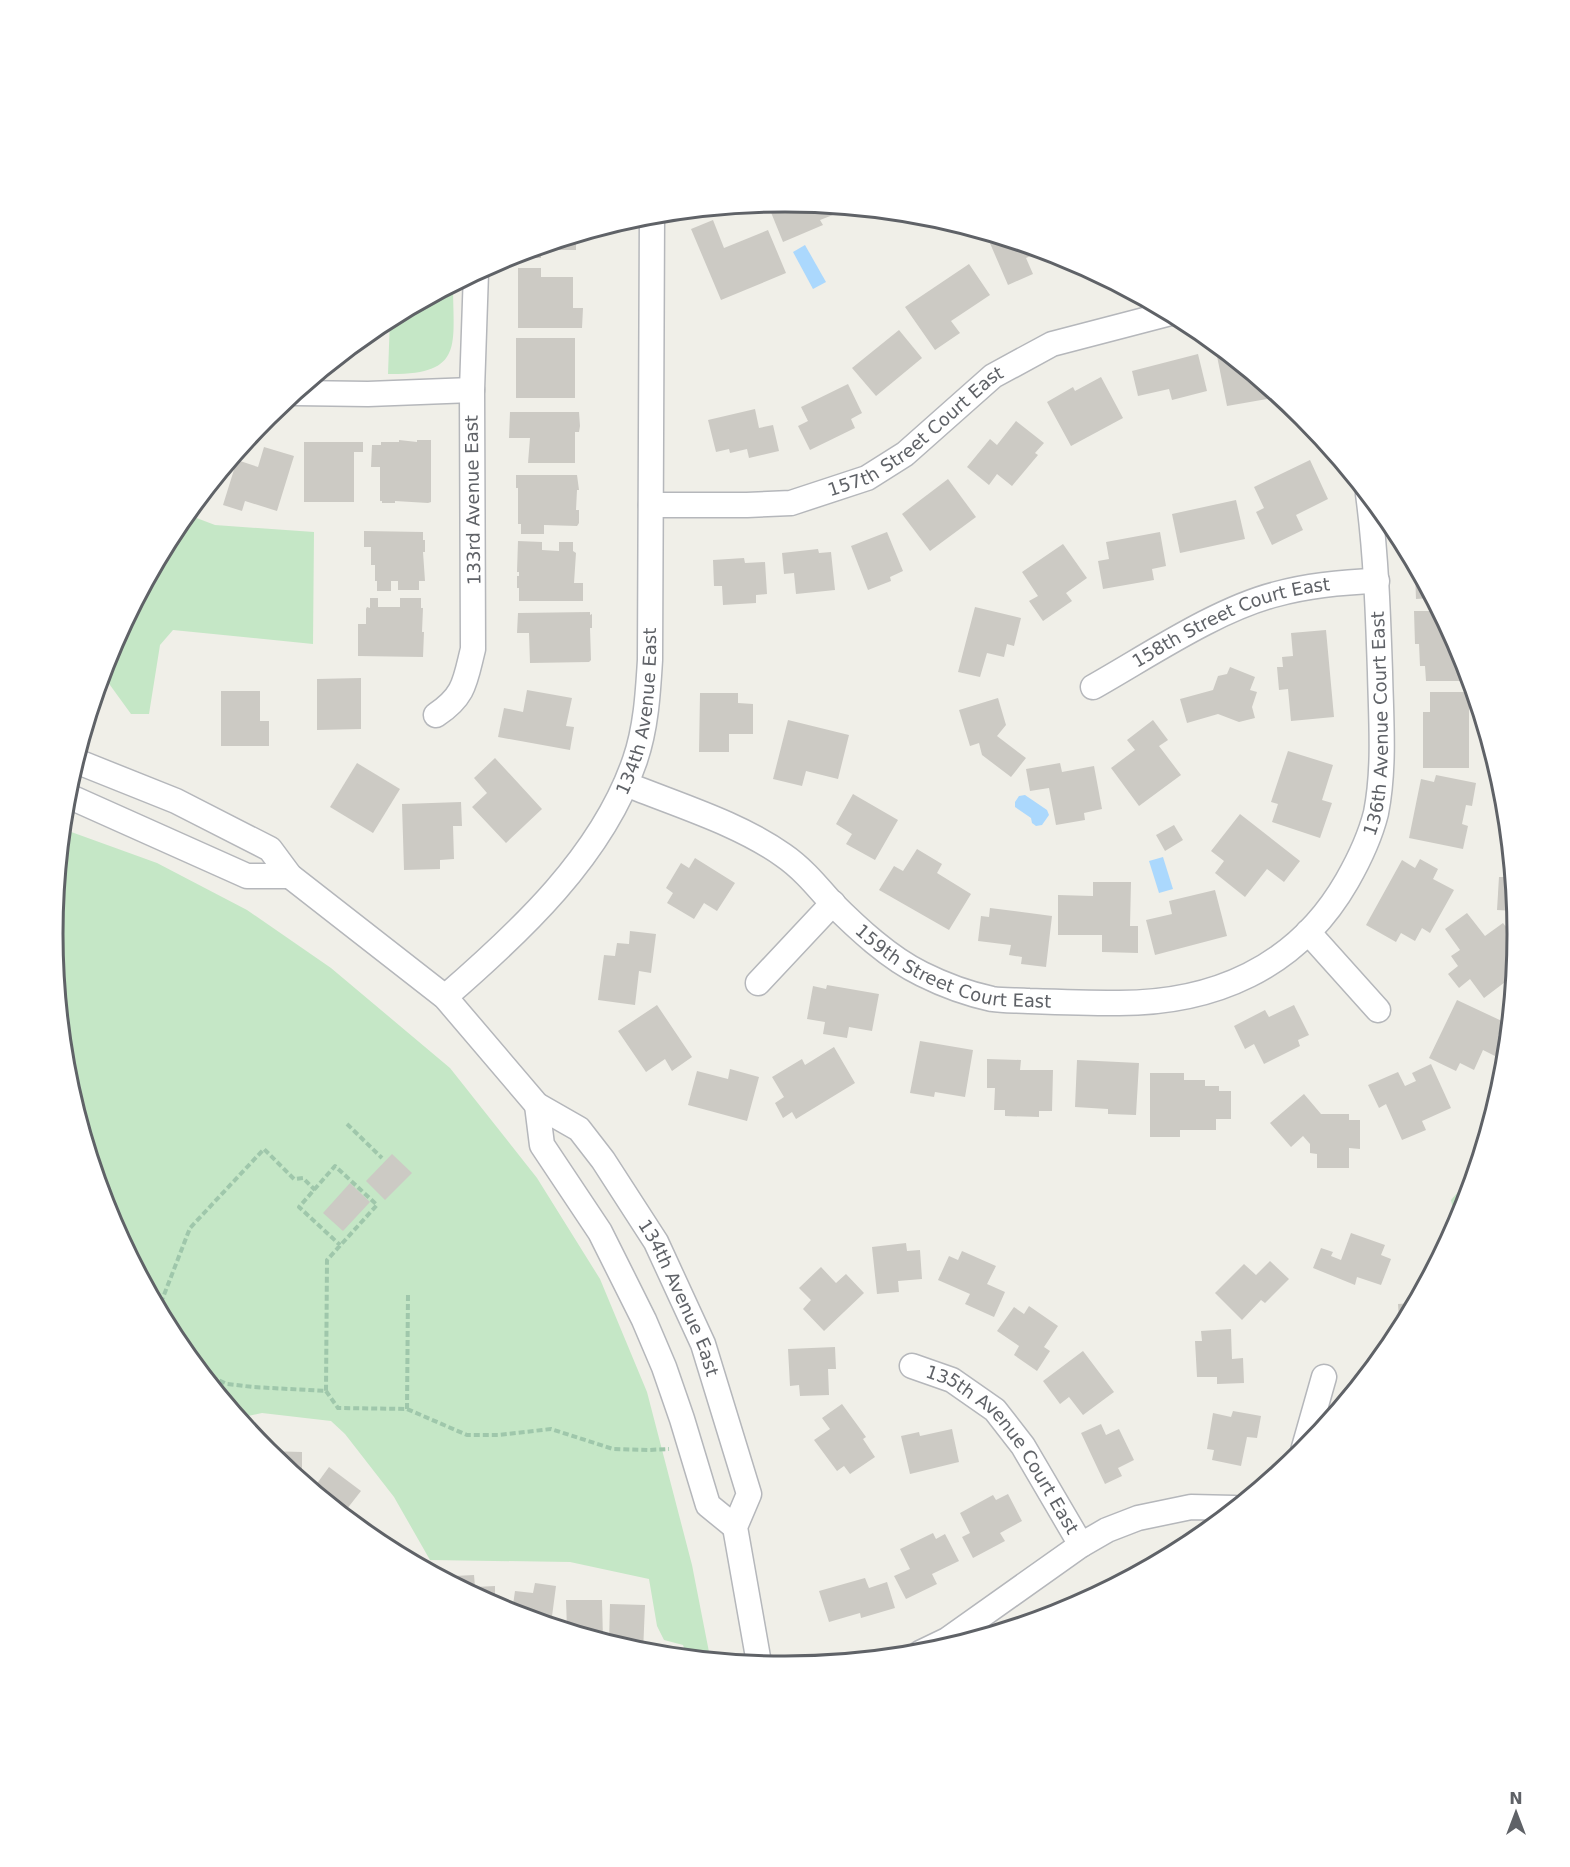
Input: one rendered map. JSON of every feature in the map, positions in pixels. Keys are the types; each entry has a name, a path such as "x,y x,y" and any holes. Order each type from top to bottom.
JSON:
{"street":[{"name":"134th Avenue East","path":"537,1105 542,1145 600,1232 644,1320 664,1367 682,1419 708,1505 735,1527 749,1494 703,1344 656,1242 603,1160 579,1129 537,1105 445,996 473,972 561,886 609,821 636,757 647,707 650,660 652,224"},
{"name":"133rd Avenue East","path":"436,715 452,705 462,691 473,650 472,390 476,281"},
{"name":"157th Street Court East","path":"651,505 791,503 867,478 905,453 993,376 1052,344 1159,316"},
{"path":"307,393 368,394 472,390"},
{"name":"136th Avenue Court East","path":"1308,932 1336,899 1360,858 1375,814 1383,751 1377,581 1370,510"},
{"name":"158th Street Court East","path":"1093,687 1204,624 1243,606 1276,594 1320,585 1377,581"},
{"path":"84,764 176,801 270,849 290,876 445,996"},
{"name":"159th Street Court East","path":"626,784 756,839 784,855 833,903 892,955 920,973 993,999 1126,1003 1160,1002 1193,996 1234,982 1276,960 1308,932"},
{"path":"76,799 247,876 290,876"},
{"path":"758,983 833,903"},
{"path":"1308,932 1378,1010"},
{"name":"135th Avenue Court East","path":"912,1366 952,1380 994,1410 1023,1446 1081,1545"},
{"path":"1310,1429 1324,1377"},
{"path":"961,1634 1081,1545 1107,1530 1138,1518 1191,1507 1223,1508"},
{"path":"735,1527 757,1655"}],"path":[{"path":"347,1124 382,1158"},
{"path":"163,1298 190,1228 264,1149 294,1179 303,1178 315,1190"},
{"path":"340,1245 299,1207 335,1166 377,1205 327,1260 326,1390 338,1408 407,1409 467,1436 498,1436 551,1429 614,1449 674,1448"},
{"path":"407,1409 408,1293"},
{"path":"217,1380 236,1385 326,1390"}],"green space":[{"path":"453,293 453,340 449,353 442,362 431,369 413,373 388,374 390,330"},
{"path":"195,518 215,525 314,532 313,644 173,630 160,645 149,714 131,714 108,682 137,614 160,572"},
{"path":"70,832 157,863 247,910 331,968 450,1068 537,1178 600,1279 647,1392 692,1565 709,1651 684,1648 683,1645 664,1640 657,1626 649,1579 570,1562 430,1560 394,1497 345,1434 331,1421 262,1413 248,1416 212,1373 185,1335 137,1253 101,1166 77,1074 69,1028 63,934"},
{"path":"1460,1190 1453,1208 1451,1200"}],"water":[{"path":"805,245 826,282 813,289 793,252"},
{"path":"1025,795 1047,810 1049,815 1042,825 1036,826 1032,823 1031,818 1015,807 1019,796"},
{"path":"1163,857 1173,889 1159,893 1149,861"}],"building":[{"path":"771,212 837,214 820,220 823,225 783,242"},
{"path":"713,220 724,248 768,230 786,273 721,300 691,229"},
{"path":"989,241 1032,255 1026,258 1033,274 1008,285"},
{"path":"576,243 576,250 553,250"},
{"path":"969,264 990,295 951,321 960,333 935,350 905,307"},
{"path":"518,268 541,268 541,277 573,277 573,308 583,308 582,328 518,328"},
{"path":"899,330 922,358 876,396 852,368"},
{"path":"516,338 575,338 575,398 516,398"},
{"path":"1198,354 1207,391 1172,400 1169,389 1138,396 1132,371"},
{"path":"1217,355 1266,396 1267,399 1227,406"},
{"path":"1101,377 1123,418 1071,446 1047,402 1073,387 1075,391"},
{"path":"848,384 862,413 851,419 855,428 810,450 798,426 808,421 801,407"},
{"path":"755,409 759,428 773,425 779,451 749,458 747,449 730,453 729,449 716,452 708,420"},
{"path":"510,412 579,412 579,432 575,432 575,463 528,463 530,438 509,438"},
{"path":"1016,421 1044,443 1035,453 1038,455 1012,486 997,474 989,485 967,467 990,439 997,445"},
{"path":"399,440 417,442 417,440 431,440 431,502 382,503 380,501 380,467 371,467 372,445 381,445 381,442 399,442"},
{"path":"304,442 363,442 363,452 354,452 354,502 304,502"},
{"path":"264,447 294,456 277,511 245,501 242,511 223,505 235,465 239,461 258,467"},
{"path":"1310,460 1328,499 1296,515 1303,530 1272,545 1256,512 1264,508 1254,487"},
{"path":"516,475 577,475 579,490 577,490 576,510 579,510 579,523 577,526 544,525 544,534 521,534 521,524 518,524"},
{"path":"948,479 976,517 930,551 902,514"},
{"path":"1236,500 1245,539 1180,553 1172,514"},
{"path":"364,531 423,532 425,581 419,581 419,590 398,590 398,581 391,581 391,591 377,591 375,565 371,565 371,547 364,547"},
{"path":"887,532 903,571 890,577 891,581 868,590 851,546"},
{"path":"1160,532 1166,566 1152,569 1154,580 1103,589 1098,561 1109,559 1106,542"},
{"path":"518,541 542,542 542,550 559,551 559,542 573,542 573,551 576,553 574,583 583,583 583,601 519,601"},
{"path":"1063,544 1087,578 1066,593 1072,601 1043,621 1029,601 1038,596 1022,572"},
{"path":"818,549 819,553 831,552 835,590 796,594 794,573 784,574 782,553"},
{"path":"744,558 745,563 765,562 767,594 756,595 756,603 723,605 722,586 714,586 713,560"},
{"path":"1415,583 1424,598 1416,599"},
{"path":"370,598 378,598 378,607 400,607 400,598 421,598 422,632 424,632 423,657 358,656 358,624 366,624 366,609 370,608"},
{"path":"975,607 1021,618 1014,646 1007,644 1004,657 987,653 980,677 958,672"},
{"path":"1414,611 1431,611 1461,681 1426,681 1425,666 1420,666 1419,644 1415,644"},
{"path":"590,612 592,628 590,628 591,660 589,662 530,663 529,633 517,633 518,613"},
{"path":"1326,630 1334,717 1291,721 1288,689 1279,690 1277,667 1283,667 1282,657 1293,656 1291,633"},
{"path":"1230,667 1255,677 1250,690 1257,692 1252,707 1255,718 1239,722 1218,714 1187,723 1180,699 1213,690 1218,676 1227,674"},
{"path":"361,678 361,729 317,730 317,679"},
{"path":"527,690 572,698 566,726 574,727 570,750 498,737 504,708 523,712"},
{"path":"221,691 260,691 260,721 269,721 269,746 221,746"},
{"path":"1430,692 1466,692 1469,701 1469,768 1423,768 1423,712 1430,712"},
{"path":"700,693 738,693 738,703 753,704 753,734 729,734 729,752 699,752"},
{"path":"998,698 1006,725 997,736 1026,758 1011,777 982,755 979,743 970,746 959,710"},
{"path":"788,720 849,735 838,779 806,771 802,786 773,779"},
{"path":"1153,720 1168,740 1159,746 1181,775 1139,806 1111,768 1135,750 1127,740"},
{"path":"1288,751 1333,765 1322,800 1332,803 1320,838 1272,822 1278,804 1271,802"},
{"path":"495,758 542,809 506,843 472,807 487,793 474,778"},
{"path":"357,763 400,789 373,833 330,807"},
{"path":"1060,763 1062,772 1094,766 1102,809 1084,813 1085,820 1056,825 1049,788 1030,791 1026,769"},
{"path":"1436,775 1476,783 1472,806 1466,805 1462,824 1468,826 1463,849 1409,838 1421,779 1434,782"},
{"path":"853,794 898,820 875,860 846,844 852,834 836,824"},
{"path":"461,802 462,826 453,826 454,859 440,860 440,869 404,870 402,804"},
{"path":"1240,814 1300,861 1284,882 1267,869 1245,897 1215,873 1224,861 1211,851"},
{"path":"1174,825 1183,840 1165,851 1156,835"},
{"path":"917,849 942,864 937,873 971,894 949,930 879,890 894,866 903,871"},
{"path":"695,858 735,883 717,911 704,903 694,919 667,903 673,893 666,888 681,863 689,868"},
{"path":"1420,859 1438,869 1433,879 1454,890 1430,933 1422,928 1415,941 1401,933 1396,942 1366,925 1402,860 1415,868"},
{"path":"1499,877 1504,877 1506,911 1497,910"},
{"path":"1093,882 1131,882 1130,926 1138,926 1138,953 1102,952 1102,935 1058,935 1058,895 1093,896"},
{"path":"1215,890 1227,936 1155,955 1146,920 1172,914 1169,901"},
{"path":"990,908 1052,916 1046,967 1021,964 1022,957 1009,955 1011,945 978,941 981,916 989,917"},
{"path":"1467,913 1485,936 1503,923 1507,928 1507,934 1505,982 1484,998 1470,979 1459,988 1448,974 1458,966 1451,956 1460,950 1445,929"},
{"path":"630,931 656,934 651,973 639,971 635,1005 598,1000 604,955 615,956 617,943 629,944"},
{"path":"827,985 879,994 872,1031 849,1027 847,1038 823,1034 825,1022 807,1019 813,986 826,989"},
{"path":"1457,1000 1502,1021 1495,1056 1483,1050 1474,1070 1460,1063 1456,1071 1429,1058"},
{"path":"657,1005 692,1057 672,1071 665,1059 646,1072 618,1031"},
{"path":"1294,1005 1309,1035 1298,1040 1300,1046 1264,1064 1254,1044 1245,1049 1234,1026 1265,1010 1269,1017"},
{"path":"920,1041 973,1050 965,1097 935,1092 934,1097 910,1093"},
{"path":"834,1047 855,1083 796,1119 792,1112 783,1118 775,1103 784,1097 772,1077 802,1059 805,1065"},
{"path":"987,1059 1021,1060 1020,1070 1053,1070 1052,1111 1039,1111 1039,1117 1005,1116 1005,1110 994,1110 995,1088 987,1088"},
{"path":"1077,1060 1139,1063 1136,1115 1108,1114 1108,1109 1075,1107"},
{"path":"1431,1064 1451,1108 1422,1121 1426,1130 1402,1140 1386,1104 1379,1108 1368,1085 1398,1072 1405,1086 1416,1081 1412,1073"},
{"path":"730,1069 759,1077 747,1121 688,1105 697,1071 728,1079"},
{"path":"1150,1073 1184,1073 1184,1080 1205,1080 1205,1086 1219,1086 1219,1091 1231,1091 1231,1119 1216,1119 1216,1130 1180,1130 1180,1137 1150,1137"},
{"path":"1304,1094 1321,1114 1349,1114 1349,1120 1360,1120 1360,1149 1349,1148 1349,1168 1317,1168 1317,1154 1310,1153 1310,1144 1303,1136 1291,1147 1270,1123"},
{"path":"392,1154 412,1173 385,1200 366,1181"},
{"path":"350,1183 370,1202 343,1231 323,1213"},
{"path":"1351,1233 1385,1245 1381,1255 1391,1259 1381,1285 1357,1277 1355,1285 1313,1268 1321,1248 1333,1252 1331,1256 1341,1260"},
{"path":"906,1243 907,1251 920,1250 922,1279 898,1281 899,1292 877,1294 872,1247"},
{"path":"962,1251 996,1266 987,1284 1005,1292 994,1317 965,1304 970,1294 938,1280 949,1256 958,1260"},
{"path":"1270,1261 1289,1279 1265,1303 1261,1300 1242,1320 1215,1293 1244,1264 1256,1275"},
{"path":"821,1267 836,1283 846,1274 864,1293 824,1331 803,1309 811,1300 799,1288"},
{"path":"1398,1304 1405,1304 1399,1313"},
{"path":"1029,1306 1058,1326 1044,1347 1050,1351 1037,1371 1014,1355 1019,1346 997,1331 1014,1307 1024,1314"},
{"path":"1231,1329 1232,1359 1243,1358 1244,1383 1217,1384 1217,1377 1197,1377 1195,1341 1202,1341 1201,1331"},
{"path":"835,1347 836,1369 828,1369 829,1395 800,1396 799,1385 790,1386 788,1349"},
{"path":"1083,1351 1114,1392 1083,1415 1069,1397 1060,1404 1043,1381"},
{"path":"842,1404 866,1437 863,1439 875,1457 850,1474 844,1466 837,1471 814,1440 830,1429 822,1418"},
{"path":"1233,1411 1261,1416 1257,1438 1247,1437 1241,1466 1212,1460 1214,1450 1207,1449 1213,1413 1231,1417"},
{"path":"1101,1424 1106,1435 1119,1429 1134,1460 1118,1468 1122,1476 1105,1484 1081,1433"},
{"path":"952,1429 959,1462 910,1474 901,1436 919,1432 920,1436"},
{"path":"282,1451 302,1452 302,1470"},
{"path":"329,1467 361,1491 348,1508 317,1483"},
{"path":"1008,1494 1022,1521 1000,1533 1005,1541 973,1558 962,1537 970,1533 960,1513 993,1495 996,1500"},
{"path":"933,1533 936,1539 945,1534 959,1561 932,1574 937,1584 906,1599 894,1576 910,1569 900,1549"},
{"path":"474,1575 475,1585 466,1581 456,1576"},
{"path":"865,1578 869,1588 887,1582 895,1608 861,1618 860,1613 829,1622 819,1591"},
{"path":"535,1583 556,1586 552,1617 513,1603 515,1591 533,1593"},
{"path":"495,1586 495,1594 479,1587"},
{"path":"566,1600 602,1600 603,1632 567,1621"},
{"path":"610,1604 645,1605 643,1642 609,1634"}]}
